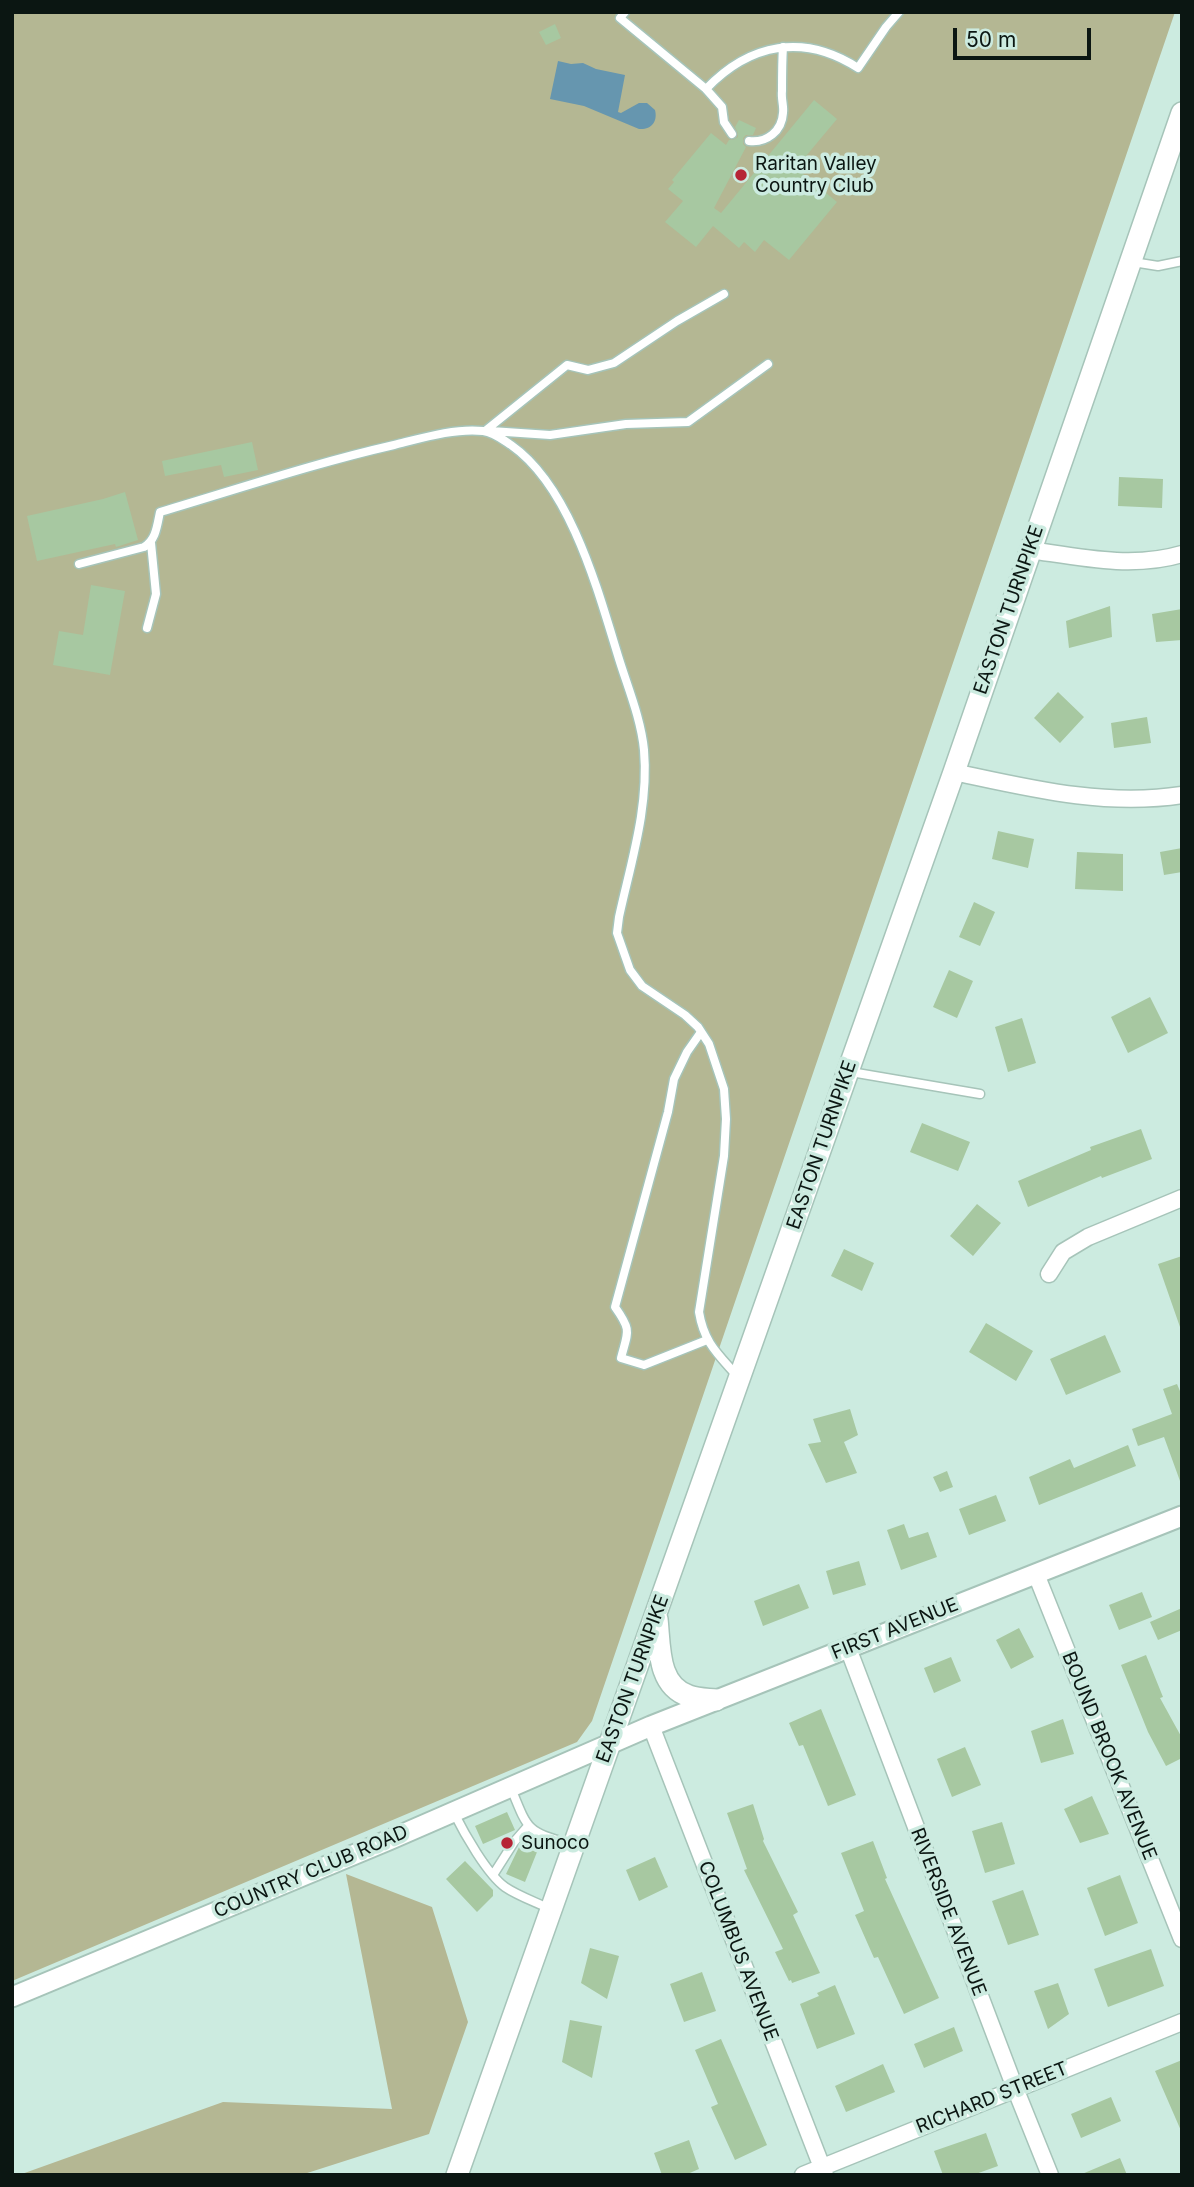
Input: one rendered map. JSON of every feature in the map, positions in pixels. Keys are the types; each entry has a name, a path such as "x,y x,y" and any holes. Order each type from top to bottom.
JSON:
{"main road":[{"name":"EASTON TURNPIKE","path":"457,2175 954,772 1130,261 1178,135 1182,113"},
{"path":"656,1613 664,1672 671,1685 690,1697 716,1700"}],"street":[{"path":"1030,550 1128,562 1170,558 1182,554"},
{"path":"954,772 1062,795 1113,800 1161,799 1182,795"},
{"path":"1049,1274 1063,1252 1088,1237 1182,1198"},
{"name":"FIRST AVENUE","path":"609,1745 1182,1516"},
{"name":"BOUND BROOK AVENUE","path":"1036,1574 1182,1939"},
{"name":"RIVERSIDE AVENUE","path":"848,1648 1050,2175"},
{"name":"COLUMBUS AVENUE","path":"651,1726 824,2171"},
{"name":"COUNTRY CLUB ROAD","path":"12,1997 609,1745"},
{"name":"RICHARD STREET","path":"803,2175 824,2171 1015,2088 1182,2022"}],"lane":[{"path":"625,12 620,18 706,89 722,107 724,122 732,134"},
{"path":"706,89 733,65 765,50 783,47 830,53 858,68 899,12"},
{"path":"749,141 770,136 781,124 783,47"},
{"path":"1130,261 1158,266 1182,261"},
{"path":"485,431 566,365 588,370 614,363 677,321 724,294"},
{"path":"79,564 144,547 154,538 160,513 357,453 435,435 467,431 550,435 625,424 688,422 768,364"},
{"path":"485,431 517,450 554,490 576,532 641,728 644,751 643,809 617,933 630,970 642,986 685,1015 701,1032 709,1044 724,1089 724,1156 699,1312 707,1340 740,1379"},
{"path":"147,628 156,594 150,543"},
{"path":"701,1032 683,1059 674,1079 615,1307 628,1330 621,1358 644,1365 707,1340"},
{"path":"848,1071 980,1094"},
{"path":"511,1788 528,1826 537,1834 573,1846"},
{"path":"454,1812 493,1875 505,1887 550,1909"},
{"path":"493,1875 528,1826"}],"green space":[{"path":"12,12 1175,12 592,1721 577,1742 12,1981"},
{"path":"346,1874 432,1907 468,2022 429,2134 301,2175 19,2175 223,2102 392,2109"}],"water":[{"path":"558,61 583,63 596,69 625,75 618,112 621,113 639,103 647,103 655,110 653,124 639,129 584,106 550,99"}],"building":[{"path":"555,24 561,38 546,45 539,32"},
{"name":"Raritan Valley Country Club","path":"814,100 837,119 796,168 837,202 789,260 764,240 755,252 744,242 739,248 713,226 696,247 665,222 683,201 668,189 674,182 672,180 711,133 726,145 729,140 738,137 735,127 739,120 756,128 753,135 743,138 746,147 714,208 721,213"},
{"path":"252,442 258,470 224,477 221,465 165,476 162,461"},
{"path":"1119,477 1163,479 1162,508 1118,506"},
{"path":"125,492 138,540 116,547 115,544 37,561 27,516"},
{"path":"91,585 125,591 110,675 53,665 59,631 83,635"},
{"path":"1110,606 1112,637 1069,648 1066,621"},
{"path":"1182,609 1182,640 1156,642 1152,614"},
{"path":"1058,692 1084,717 1060,743 1034,718"},
{"path":"1147,717 1151,743 1114,748 1111,723"},
{"path":"998,831 1034,839 1028,868 992,859"},
{"path":"1182,848 1182,872 1164,875 1160,852"},
{"path":"1077,852 1123,854 1123,891 1075,889"},
{"path":"974,902 995,912 980,946 959,937"},
{"path":"949,970 973,981 957,1018 933,1007"},
{"path":"1150,997 1168,1033 1128,1053 1111,1017"},
{"path":"1022,1018 1036,1063 1008,1072 995,1027"},
{"path":"922,1123 970,1142 958,1171 910,1152"},
{"path":"1141,1129 1152,1159 1102,1178 1101,1176 1028,1207 1018,1181 1091,1150 1090,1147"},
{"path":"977,1204 1001,1223 973,1256 950,1236"},
{"path":"844,1249 874,1263 862,1291 831,1276"},
{"path":"1182,1256 1182,1326 1180,1327 1158,1264"},
{"path":"986,1323 1033,1351 1016,1381 969,1352"},
{"path":"1105,1335 1121,1372 1066,1395 1050,1359"},
{"path":"1177,1384 1182,1396 1182,1481 1164,1437 1138,1446 1132,1429 1172,1414 1163,1389"},
{"path":"850,1409 858,1435 844,1442 857,1473 826,1483 808,1444 821,1442 813,1419"},
{"path":"1128,1445 1136,1466 1039,1505 1029,1477 1070,1459 1074,1468"},
{"path":"947,1471 953,1487 940,1492 933,1477"},
{"path":"996,1495 1006,1521 969,1535 959,1509"},
{"path":"904,1524 909,1538 928,1532 937,1557 901,1570 887,1530"},
{"path":"859,1561 866,1585 833,1595 826,1571"},
{"path":"799,1584 809,1608 763,1626 754,1601"},
{"path":"1142,1592 1152,1617 1119,1630 1109,1605"},
{"path":"1182,1608 1182,1630 1158,1640 1150,1622"},
{"path":"1019,1628 1034,1657 1011,1669 996,1640"},
{"path":"1146,1655 1163,1697 1160,1698 1182,1738 1182,1758 1166,1766 1148,1732 1121,1665"},
{"path":"951,1657 961,1681 934,1693 924,1668"},
{"path":"821,1709 856,1795 828,1806 803,1745 799,1746 789,1723"},
{"path":"1063,1719 1074,1754 1041,1763 1031,1731"},
{"path":"965,1747 981,1785 952,1797 937,1759"},
{"path":"1092,1796 1109,1834 1080,1843 1064,1809"},
{"path":"753,1804 763,1841 798,1912 793,1915 820,1973 792,1983 775,1952 783,1949 744,1870 747,1869 727,1813"},
{"path":"507,1812 515,1830 483,1844 475,1826"},
{"path":"1002,1822 1015,1864 985,1873 972,1831"},
{"path":"873,1841 887,1878 885,1879 939,1998 904,2014 855,1915 864,1911 841,1853"},
{"path":"520,1845 537,1852 525,1882 506,1874"},
{"path":"655,1857 668,1887 639,1901 626,1870"},
{"path":"465,1861 493,1890 493,1896 477,1912 446,1879"},
{"path":"1120,1875 1138,1923 1105,1936 1087,1888"},
{"path":"1023,1890 1039,1935 1008,1945 992,1901"},
{"path":"590,1948 619,1956 607,1999 581,1983"},
{"path":"1151,1949 1164,1986 1108,2007 1094,1969"},
{"path":"702,1972 716,2011 684,2022 670,1984"},
{"path":"1058,1983 1069,2014 1048,2029 1034,1991"},
{"path":"835,1985 855,2034 817,2049 800,2004"},
{"path":"570,2020 602,2026 592,2078 562,2062"},
{"path":"954,2027 963,2051 924,2068 914,2044"},
{"path":"721,2039 767,2145 735,2160 711,2107 718,2104 695,2050"},
{"path":"1182,2060 1182,2133 1155,2071"},
{"path":"883,2064 895,2092 846,2112 835,2086"},
{"path":"1111,2097 1121,2121 1081,2138 1071,2114"},
{"path":"986,2133 998,2166 973,2175 943,2175 934,2151"},
{"path":"689,2140 699,2169 685,2175 662,2175 654,2153"},
{"path":"1120,2158 1127,2175 1082,2175 1082,2174"}],"place":[{"name":"Raritan Valley Country Club","path":"741,175"},
{"name":"Sunoco","path":"507,1843"}]}
